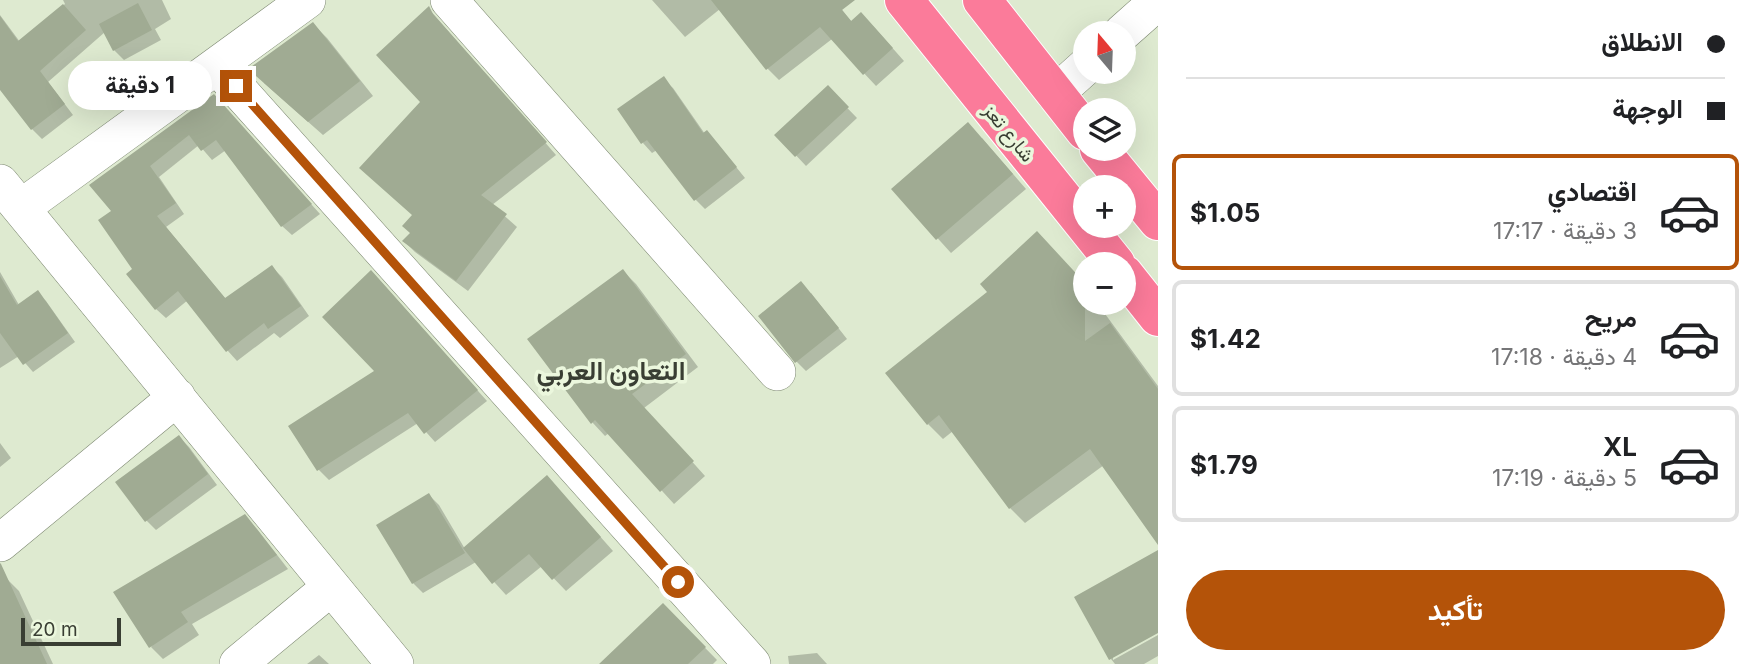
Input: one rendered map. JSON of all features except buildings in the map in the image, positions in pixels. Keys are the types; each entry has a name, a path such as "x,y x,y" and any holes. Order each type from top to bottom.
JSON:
{"highway":[{"name":"شارع تعز","path":"904,0 1105,252"},
{"path":"982,0 1073,116"},
{"path":"1109,161 1158,221"},
{"path":"1136,289 1158,317"}],"street":[{"path":"307,0 217,66 10,195 395,664"},
{"path":"449,0 777,372"},
{"path":"1136,21 1158,1"},
{"path":"217,66 752,664"},
{"path":"1055,94 1073,78"},
{"path":"0,542 177,397"},
{"path":"238,664 331,587"}],"district":[{"name":"التعاون العربي","path":"611,370"}],"route":[{"path":"236,86 678,582"}]}
